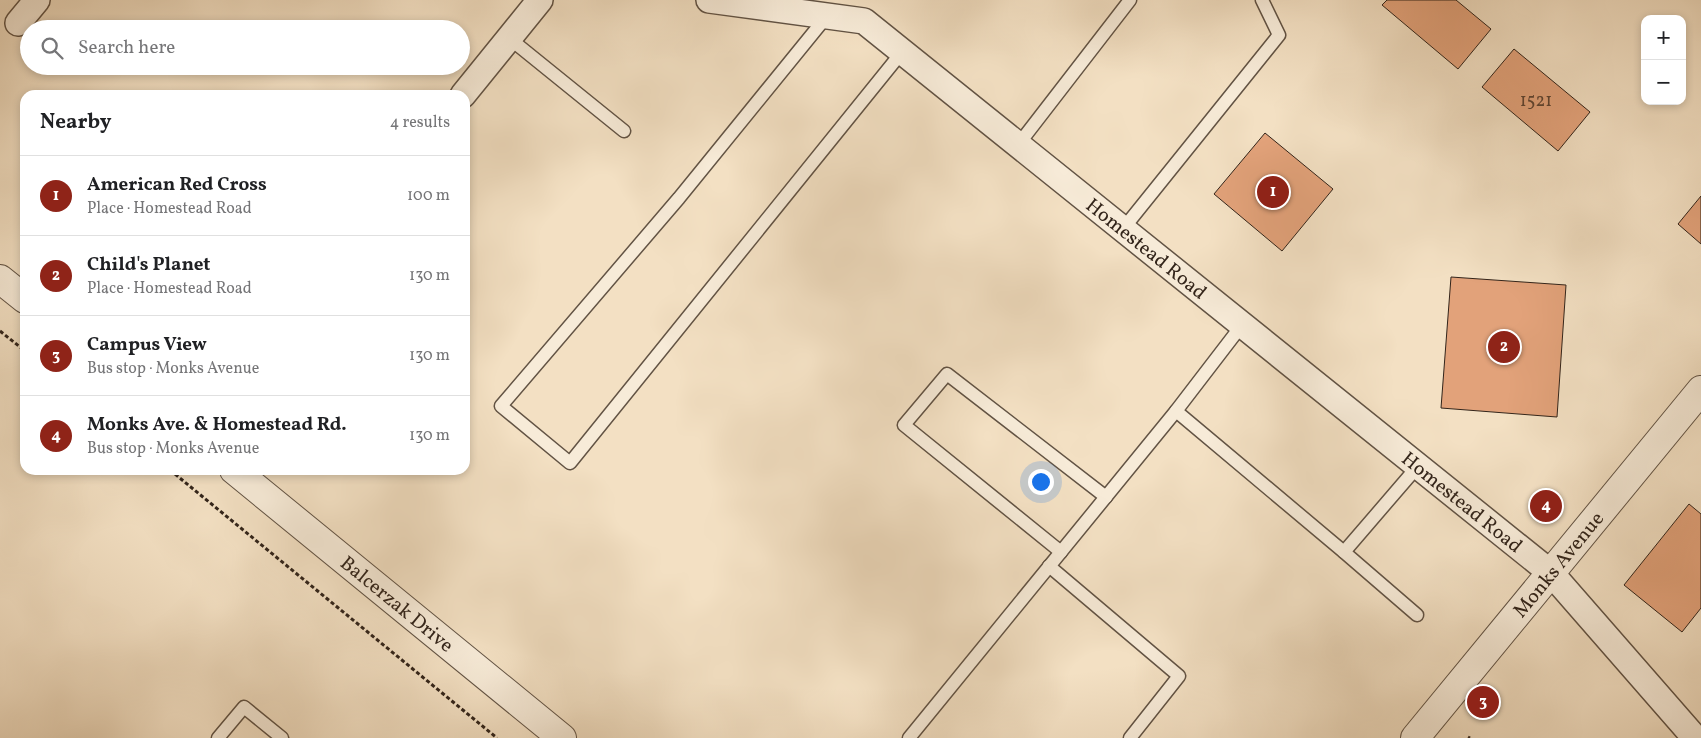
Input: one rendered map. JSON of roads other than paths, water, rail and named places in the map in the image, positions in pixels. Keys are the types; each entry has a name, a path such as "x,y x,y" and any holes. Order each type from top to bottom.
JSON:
{"street":[{"path":"20,20 37,0"},
{"path":"466,90 540,0"},
{"name":"Homestead Road","path":"709,0 864,21 1551,573 1695,738"},
{"path":"0,279 20,295"},
{"name":"Monks Avenue","path":"1415,738 1701,390"},
{"name":"Balcerzak Drive","path":"240,475 562,738"}],"lane":[{"path":"1018,145 1130,0"},
{"path":"1123,229 1278,35 1262,0"},
{"path":"827,16 679,198 501,406 570,463 902,52"},
{"path":"510,38 624,131"},
{"path":"909,738 1176,411 1242,325"},
{"path":"1061,552 904,425 947,374 1106,497"},
{"path":"1176,411 1417,615"},
{"path":"1344,552 1418,466"},
{"path":"1049,566 1179,676 1130,738"},
{"path":"218,738 244,706 282,738"}],"place":[{"name":"American Red Cross","path":"1273,192"},
{"name":"Child's Planet","path":"1504,347"},
{"name":"Monks Ave. & Homestead Rd.","path":"1546,506"},
{"name":"Campus View","path":"1483,702"}]}
